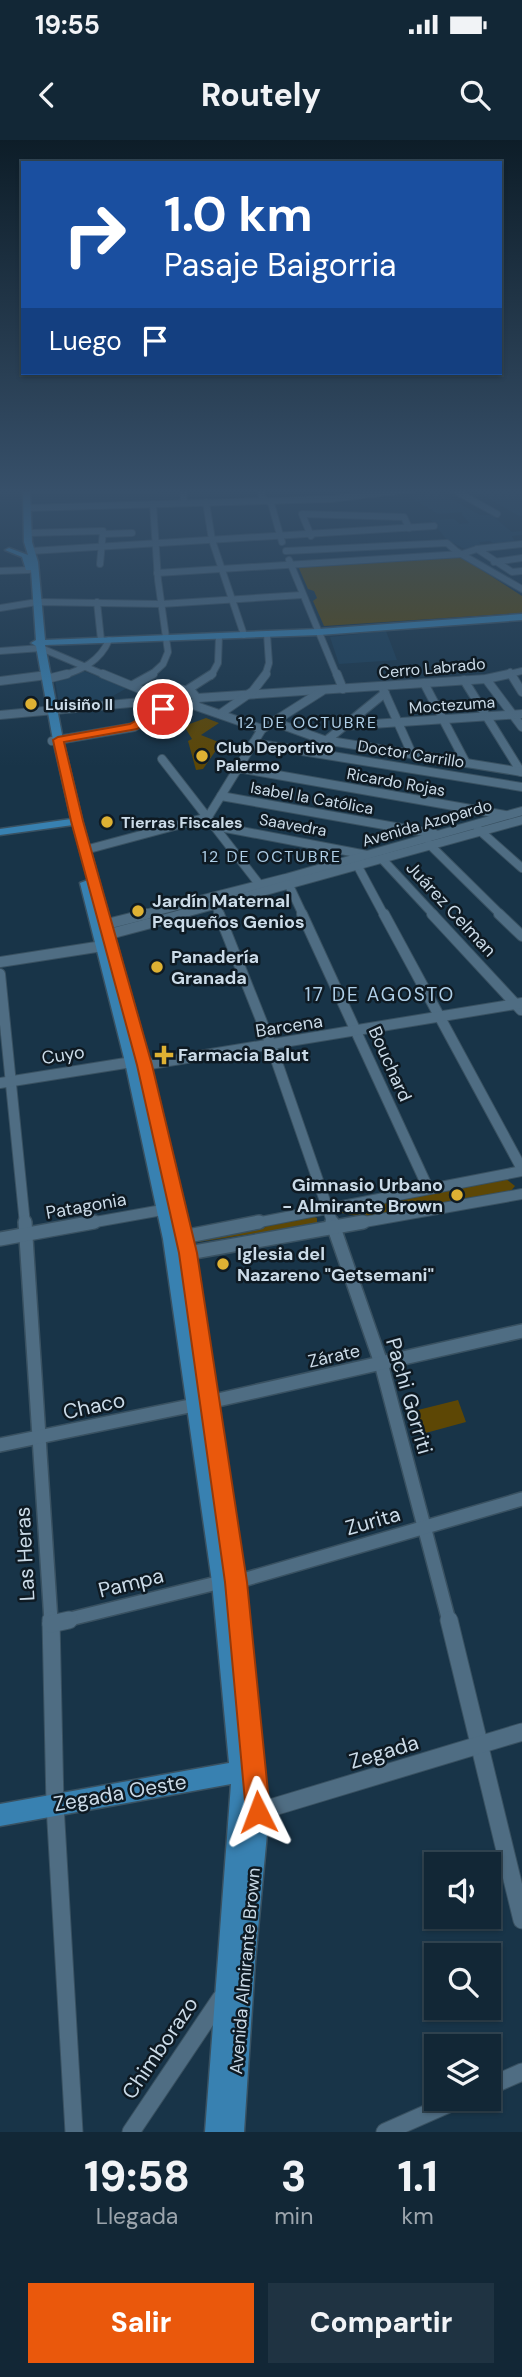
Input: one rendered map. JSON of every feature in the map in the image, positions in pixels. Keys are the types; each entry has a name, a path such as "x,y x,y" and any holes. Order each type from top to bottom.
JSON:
{"main road":[{"name":"Avenida Almirante Brown","path":"31,582 49,709 73,822 138,1064 179,1246 228,1582 248,1770 249,1814 244,1962 232,2132"},
{"name":"Avenida Almirante Brown","path":"34,582 34,603"},
{"path":"38,645 319,632 522,617"},
{"name":"Avenida Almirante Brown","path":"73,822 85,850 104,935"},
{"path":"0,832 73,822"},
{"name":"Zegada Oeste","path":"0,1815 248,1770"},
{"name":"Avenida Almirante Brown","path":"217,2132 227,1989 249,1814"}],"street":[{"path":"133,685 155,673 165,663 169,645 158,582"},
{"path":"227,582 244,635"},
{"path":"297,582 343,689"},
{"path":"0,608 34,603 161,604 302,595"},
{"path":"0,681 44,678 84,666 104,653 105,640 97,602"},
{"path":"220,715 259,686 270,666 267,634"},
{"path":"0,715 153,698 169,689 187,690 203,682 217,669 220,656 219,636"},
{"path":"0,651 38,645 133,685 153,698 163,709 134,727 55,741"},
{"name":"Cerro Labrado","path":"163,709 183,709 195,702 251,694 343,689 383,690 424,683 486,679 522,671"},
{"path":"510,672 522,692"},
{"path":"486,679 522,727"},
{"path":"464,680 489,716 521,772"},
{"path":"424,683 466,763"},
{"path":"187,690 195,702 220,715 262,730"},
{"path":"85,850 208,817 262,730 324,690"},
{"path":"316,753 324,740 383,690 412,754"},
{"name":"Moctezuma","path":"342,726 522,714"},
{"path":"274,722 324,740 521,772"},
{"name":"Doctor Carrillo","path":"253,743 522,787"},
{"path":"162,759 259,884"},
{"name":"Ricardo Rojas","path":"238,768 508,815"},
{"name":"Isabel la Católica","path":"221,796 439,835"},
{"name":"Avenida Azopardo","path":"356,863 367,855 522,811"},
{"name":"Avenida Azopardo","path":"214,900 356,863 383,860 522,820"},
{"path":"474,824 522,868"},
{"name":"Saavedra","path":"215,825 367,855"},
{"path":"424,839 522,936"},
{"name":"Juárez Celman","path":"383,860 521,1006"},
{"path":"179,1246 330,1208 522,1170 356,863"},
{"name":"Avenida Azopardo","path":"0,962 104,935 259,884 288,882"},
{"name":"Bouchard","path":"288,882 428,1188"},
{"name":"Pachi Gorriti","path":"214,900 271,1045 330,1208 381,1363 426,1527 522,1920"},
{"name":"Las Heras","path":"0,974 5,1082 26,1234 40,1436 51,1624 55,1805 74,2132"},
{"name":"Barcena","path":"138,1064 521,1006"},
{"name":"Cuyo","path":"5,1082 138,1064"},
{"path":"179,1246 337,1228 522,1194"},
{"name":"Patagonia","path":"0,1239 171,1208"},
{"name":"Zárate","path":"202,1403 522,1331"},
{"name":"Chaco","path":"0,1445 202,1403"},
{"name":"Zurita","path":"228,1582 522,1499"},
{"name":"Pampa","path":"51,1624 228,1582"},
{"name":"Zegada","path":"249,1814 522,1732"},
{"name":"Chimborazo","path":"131,2132 244,1962"},
{"path":"501,2081 522,2072"},
{"path":"384,2132 432,2111"}],"shaded area":[{"path":"305,582 500,582 522,596 522,613 324,626 313,601 317,598 314,591 308,589"},
{"path":"386,631 397,660 339,664 330,637"},
{"path":"83,671 127,688 104,701 59,703 55,681"},
{"name":"Club Deportivo Palermo","path":"206,718 219,723 201,735 221,743 203,769 196,770 188,741 192,739 184,726"},
{"path":"506,1179 515,1186 510,1192 363,1217 342,1213 344,1209"},
{"path":"312,1216 317,1218 317,1224 192,1243 195,1238"},
{"path":"458,1400 466,1422 422,1434 414,1411"}],"place":[{"name":"Luisiño II","path":"31,704"},
{"name":"Club Deportivo Palermo","path":"202,756"},
{"name":"Tierras Fiscales","path":"107,822"},
{"name":"Jardín Maternal Pequeños Genios","path":"138,911"},
{"name":"Panadería Granada","path":"157,967"},
{"name":"Farmacia Balut","path":"164,1055"},
{"name":"Gimnasio Urbano - Almirante Brown","path":"457,1195"},
{"name":"Iglesia del Nazareno \"Getsemani\"","path":"223,1264"}],"district":[{"name":"12 DE OCTUBRE","path":"308,722"},
{"name":"12 DE OCTUBRE","path":"272,856"},
{"name":"17 DE AGOSTO","path":"380,994"}],"route":[{"path":"163,709 134,727 58,740 77,821 144,1065 188,1253 236,1582 256,1769 258,1812"}]}
